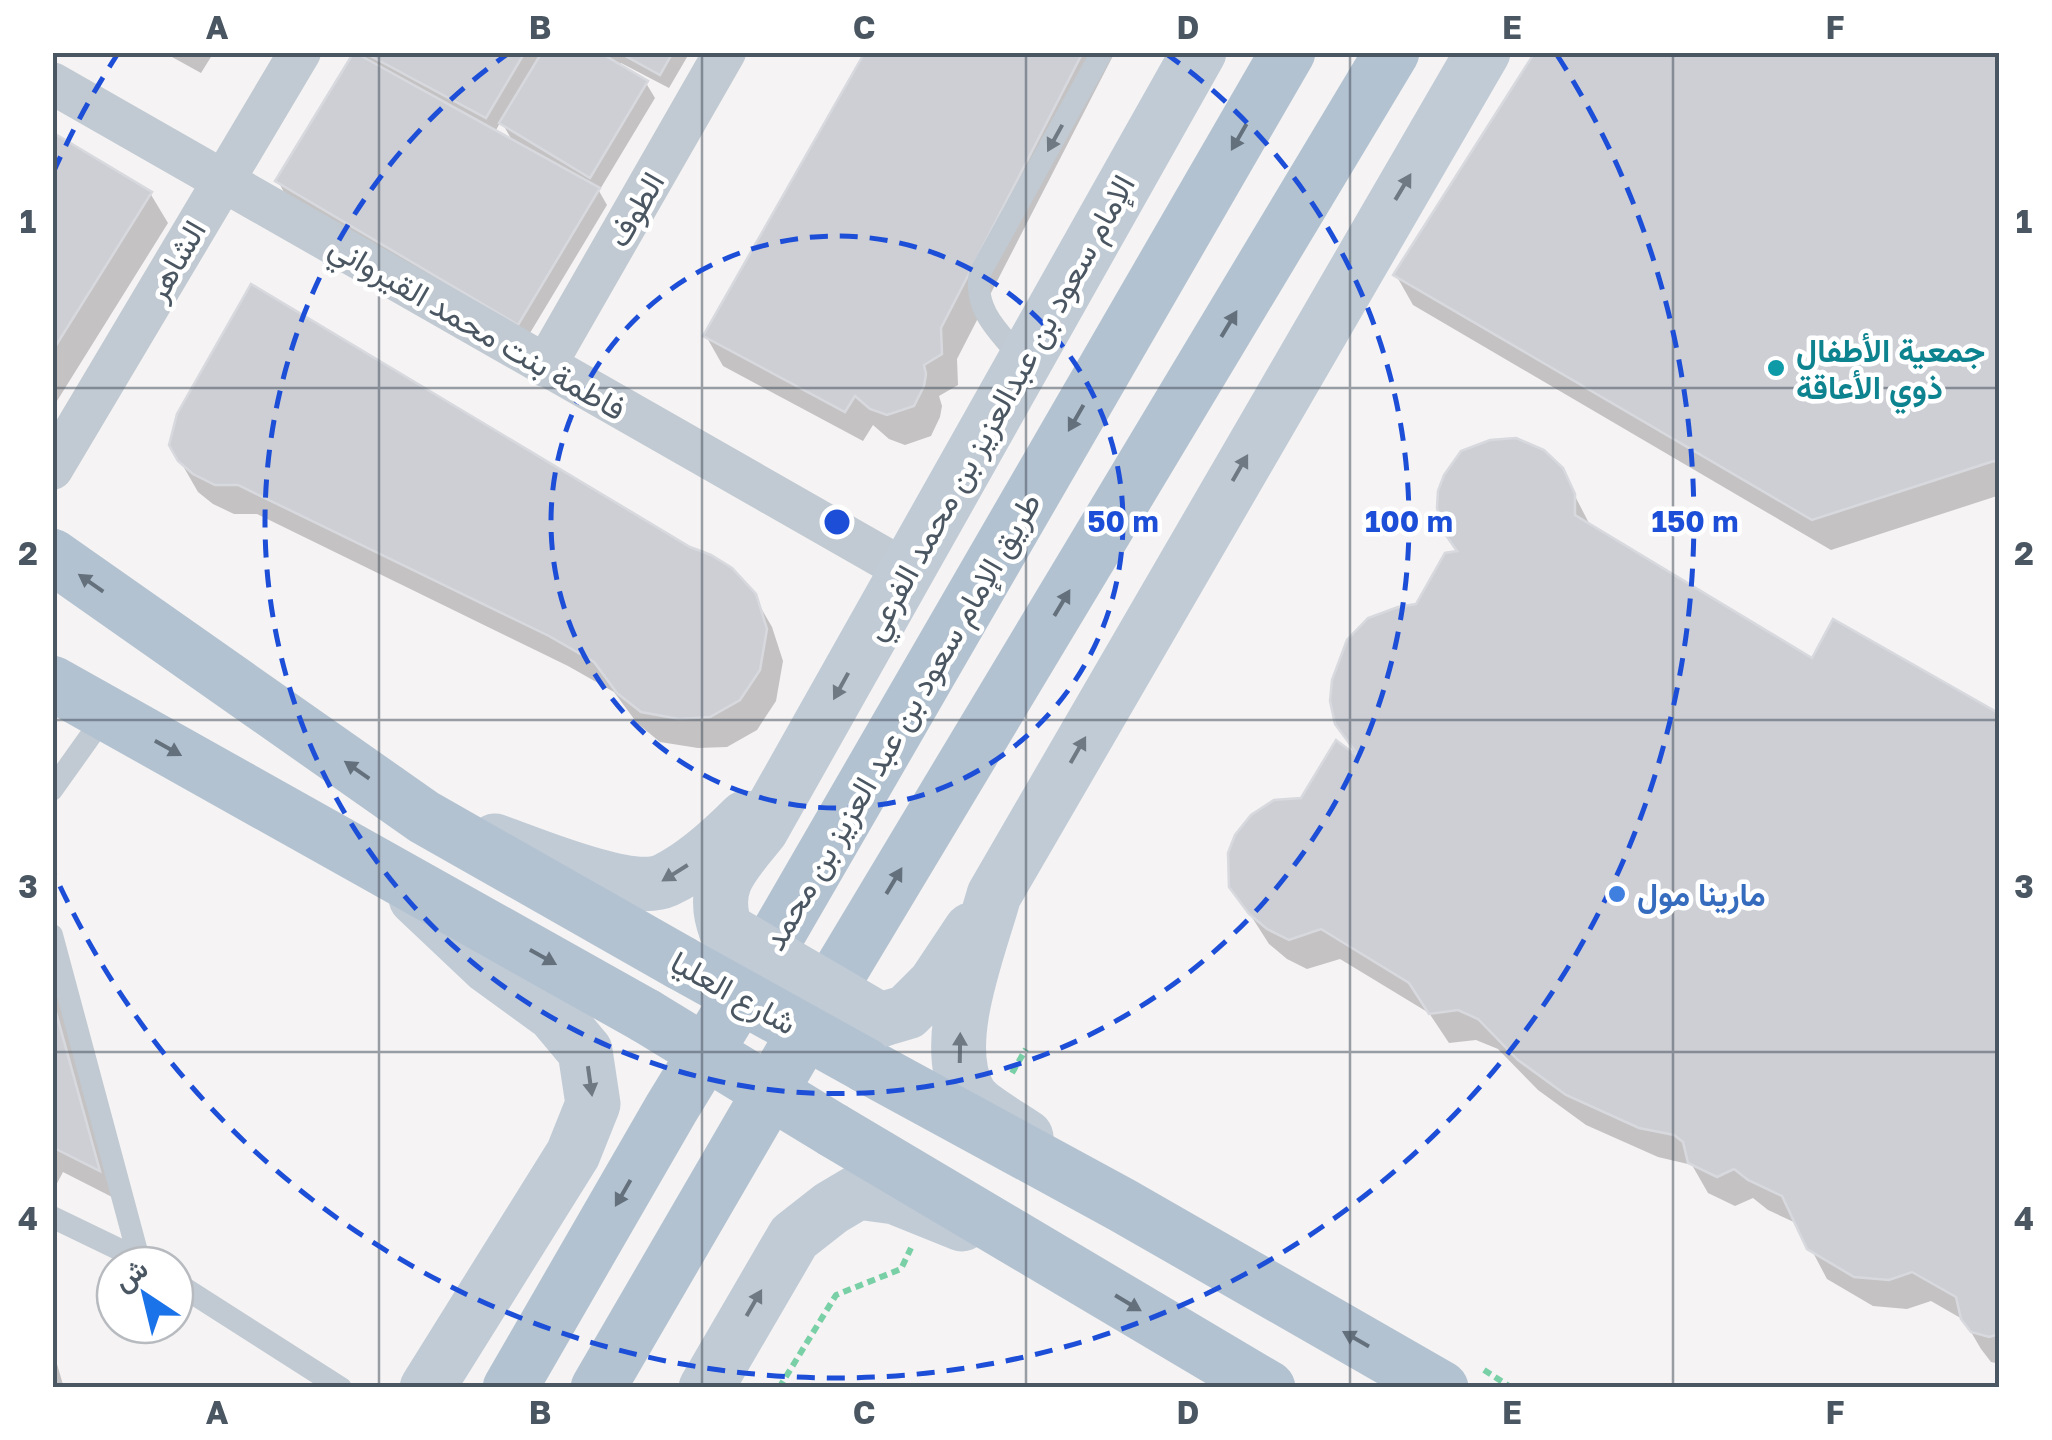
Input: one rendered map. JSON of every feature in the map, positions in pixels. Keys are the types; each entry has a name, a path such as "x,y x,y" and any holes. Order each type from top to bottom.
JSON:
{"main road":[{"name":"طريق الإمام سعود بن عبد العزيز بن محمد","path":"510,1388 792,910 1288,52"},
{"path":"598,1388 844,965 1392,52"},
{"name":"شارع العليا","path":"52,556 424,818 681,962 873,1042 1122,1205 1441,1388"},
{"name":"شارع العليا","path":"52,683 646,1016 1268,1388"}],"street":[{"name":"الشاهر","path":"52,469 300,52"},
{"name":"الطوف","path":"546,366 726,52"},
{"name":"الإمام سعود بن عبدالعزيز بن محمد الفرعي","path":"800,763 1199,52"},
{"path":"800,763 760,830 723,878 719,911 726,930 873,1042 934,984 994,895 1483,52"},
{"name":"فاطمة بنت محمد القيرواني","path":"52,83 905,570"},
{"path":"424,818 614,882 662,882 720,843 800,763"},
{"path":"381,866 488,966 554,1014 585,1052 593,1104 573,1154 427,1388"},
{"path":"994,895 966,994 959,1035 959,1067 970,1098 1122,1205"},
{"path":"706,1388 794,1237 830,1208 858,1192 895,1197 1067,1266"}],"lane":[{"path":"1024,360 985,315 977,287 980,273 1102,52"},
{"path":"52,790 106,714"},
{"path":"52,935 139,1245"},
{"path":"52,1217 109,1245"},
{"path":"195,1295 341,1388"}],"path":[{"path":"1007,1082 1026,1049"},
{"path":"778,1388 836,1294 901,1269"}],"building":[{"path":"354,52 600,188 518,325 275,181"},
{"path":"363,52 525,52 486,118"},
{"path":"542,52 599,52 648,81 590,178 499,123"},
{"path":"618,52 673,52 660,75"},
{"path":"865,52 1083,52 941,328 942,354 924,365 924,386 914,406 887,415 870,409 855,396 845,412 703,336"},
{"name":"جمعية الأطفال ذوي الأعاقة","path":"1535,52 2000,52 2000,465 1994,461 1812,520 1393,275"},
{"path":"52,132 152,192 52,352"},
{"path":"251,284 690,547 732,568 756,594 767,629 760,670 740,700 710,717 679,719 641,712 617,693 594,662 549,636 238,485 215,485 193,474 178,461 169,445 177,414"},
{"name":"مارينا مول","path":"1516,438 1544,450 1563,468 1575,494 1575,515 1812,658 1833,619 2000,714 2000,1334 1989,1337 1971,1332 1961,1319 1956,1297 1912,1272 1889,1280 1854,1277 1807,1249 1782,1196 1734,1169 1717,1177 1688,1163 1683,1142 1674,1135 1639,1128 1566,1095 1518,1060 1478,1019 1458,1010 1429,1014 1409,983 1321,929 1289,940 1267,929 1249,914 1229,887 1228,853 1235,835 1251,815 1274,800 1301,798 1336,740 1361,759 1335,724 1330,701 1332,680 1347,640 1368,618 1416,604 1445,553 1457,551 1443,531 1437,508 1444,475 1461,451 1490,440"},
{"path":"52,998 100,1171 52,1147"}],"place":[{"name":"جمعية الأطفال ذوي الأعاقة","path":"1776,368"},
{"name":"مارينا مول","path":"1617,894"}]}
